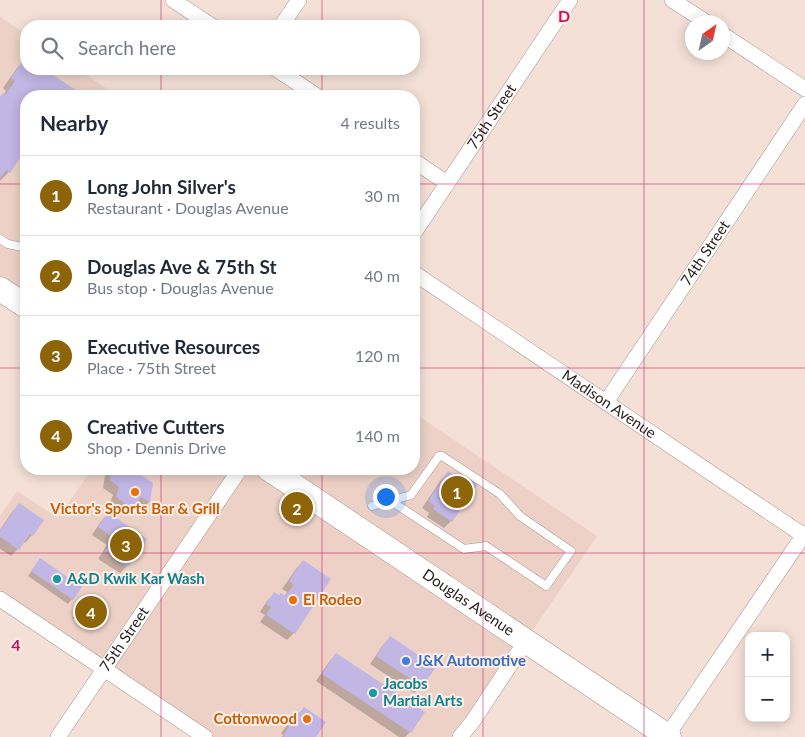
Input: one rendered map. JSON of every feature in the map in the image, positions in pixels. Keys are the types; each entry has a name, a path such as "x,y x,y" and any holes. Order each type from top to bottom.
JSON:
{"main road":[{"path":"0,289 20,302"},
{"name":"Douglas Avenue","path":"278,475 668,736"}],"street":[{"path":"173,0 203,20"},
{"path":"285,20 299,0"},
{"name":"75th Street","path":"420,224 570,0"},
{"path":"672,0 695,15"},
{"path":"730,39 805,89"},
{"path":"285,75 308,90"},
{"name":"74th Street","path":"606,402 805,104"},
{"path":"420,165 447,183"},
{"name":"Madison Avenue","path":"420,277 804,534"},
{"name":"75th Street","path":"58,737 236,475"},
{"path":"668,736 804,534"},
{"path":"0,599 205,737"},
{"path":"460,737 473,721 526,641"}],"lane":[{"path":"0,239 8,244 20,247"},
{"path":"372,506 411,494 439,456 442,456 500,494 520,516 571,551 546,586 486,546 464,549 391,501"}],"shaded area":[{"path":"0,17 20,30 20,75 86,75 109,90 20,90 20,293 0,282"},
{"path":"420,417 597,536 460,737 205,737 0,599 0,516 17,491 58,518 88,475 420,475"}],"building":[{"path":"20,65 20,75 53,75 76,90 20,90 20,158 10,173 6,170 0,179 0,97 3,93 5,95 15,81 11,78"},
{"path":"448,471 464,482 468,477 478,484 452,522 433,509 435,506 428,501"},
{"name":"Victor's Sports Bar & Grill","path":"111,475 141,475 153,483 150,502 141,497 133,509 116,497 119,487 110,480"},
{"path":"19,503 44,520 33,536 30,534 19,550 0,537 0,531"},
{"path":"108,512 147,539 128,567 105,551 114,538 98,527"},
{"name":"A&D Kwik Kar Wash","path":"40,558 82,587 73,600 31,571"},
{"name":"El Rodeo","path":"303,560 331,579 295,634 266,615 271,607 266,604 274,592 285,596 294,585 289,581"},
{"path":"86,597 107,611 96,626 76,613"},
{"name":"J&K Automotive","path":"390,636 436,667 422,687 376,656"},
{"name":"Jacobs Martial Arts","path":"336,653 425,712 411,733 322,674"},
{"name":"Cottonwood","path":"304,707 326,722 316,737 283,736 289,727 287,726"}],"place":[{"name":"Victor's Sports Bar & Grill","path":"135,492"},
{"name":"Long John Silver's","path":"457,492"},
{"name":"Douglas Ave & 75th St","path":"297,508"},
{"name":"Executive Resources","path":"126,545"},
{"name":"A&D Kwik Kar Wash","path":"57,579"},
{"name":"El Rodeo","path":"293,600"},
{"name":"Creative Cutters","path":"91,612"},
{"name":"J&K Automotive","path":"406,661"},
{"name":"Jacobs Martial Arts","path":"373,693"},
{"name":"Cottonwood","path":"307,719"}]}
